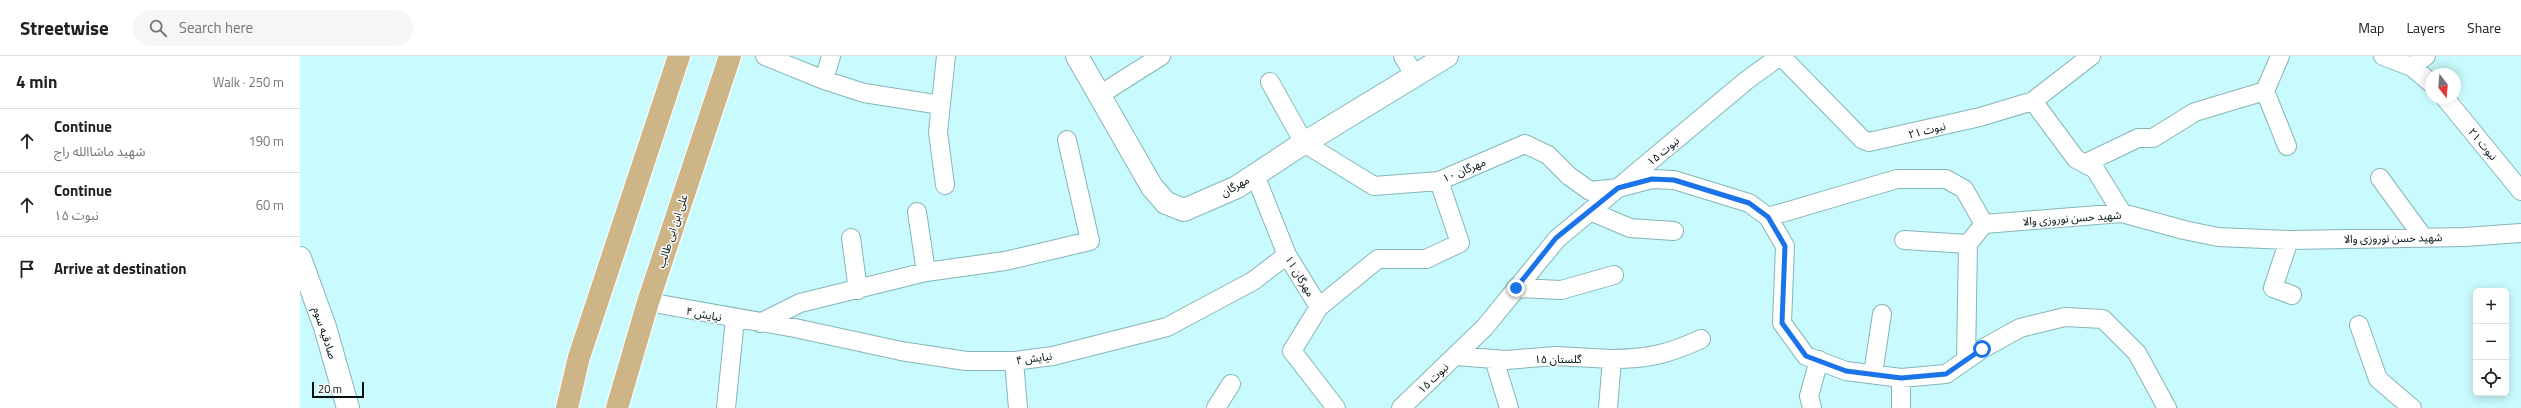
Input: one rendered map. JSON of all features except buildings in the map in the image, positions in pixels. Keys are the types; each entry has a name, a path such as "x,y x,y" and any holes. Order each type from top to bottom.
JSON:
{"main road":[{"path":"567,408 579,357 679,56"},
{"name":"علی ابن ابی طالب","path":"617,408 648,302 730,56"}],"street":[{"path":"765,56 824,80 864,93 941,105"},
{"path":"824,80 831,56"},
{"path":"945,185 938,132 946,56"},
{"name":"مهرگان","path":"1077,56 1098,96 1152,187 1166,203 1184,210 1237,187 1304,143 1447,56"},
{"path":"1098,96 1161,56"},
{"path":"1403,56 1415,76"},
{"name":"نبوت ۲۱","path":"1781,56 1862,139 1869,142 1980,117 2033,101 2091,56"},
{"name":"نبوت ۱۵","path":"1401,408 1485,327 1556,238 1747,80 1781,56"},
{"path":"2280,56 2265,91 2287,146"},
{"path":"2383,56 2412,67 2425,78"},
{"path":"2412,67 2426,56"},
{"path":"1270,82 1304,143"},
{"path":"2086,163 2138,138 2153,138 2195,112 2265,91"},
{"path":"2033,101 2076,159 2095,169 2122,213"},
{"name":"نبوت ۲۱","path":"2450,104 2521,191"},
{"path":"760,323 800,303 858,290 926,272 1005,261 1090,241 1067,140"},
{"name":"مهرگان ۱۰","path":"1304,143 1374,186 1440,181 1525,144 1548,155 1569,176 1590,191 1618,188 1652,179 1674,180 1749,203 1768,217"},
{"name":"مهرگان ۱۱","path":"1255,175 1287,255 1319,307 1292,351 1336,408"},
{"path":"2380,178 2423,237"},
{"path":"1966,360 1968,244 1984,224 1964,189 1946,179 1897,179 1768,217 1785,246 1782,323 1806,356 1846,371 1901,378 1946,374 1966,360 2020,328 2066,317 2103,319 2137,353 2167,408"},
{"path":"1319,307 1378,259 1426,260 1460,243 1440,181"},
{"path":"1590,211 1630,228 1674,231"},
{"path":"917,212 926,272"},
{"name":"شهید حسن نوروزی والا","path":"1984,224 2122,213 2184,230 2218,237 2289,240 2521,233"},
{"path":"851,238 858,290"},
{"path":"1904,240 1968,244"},
{"path":"2289,240 2273,288 2292,295"},
{"name":"نیایش ۴","path":"648,302 901,351 966,361 1014,361 1052,356 1167,327 1253,282 1287,255"},
{"name":"صادقیه سوم","path":"300,258 324,327 348,408"},
{"path":"1516,288 1561,290 1614,275"},
{"path":"1873,374 1882,314"},
{"path":"726,408 735,319"},
{"path":"2358,325 2378,379 2412,408"},
{"name":"گلستان ۱۵","path":"1456,356 1494,359 1555,356 1634,359 1672,352 1701,339"},
{"path":"1494,359 1509,408"},
{"path":"1608,408 1612,359"},
{"path":"1812,408 1809,396 1819,360"},
{"path":"1014,361 1018,408"},
{"path":"1901,378 1901,408"},
{"path":"1216,408 1231,384"}],"route":[{"path":"1516,288 1556,238 1618,188 1652,179 1674,180 1718,192 1749,203 1768,217 1785,246 1782,283 1782,323 1806,356 1846,371 1901,378 1946,374 1982,349"}]}
